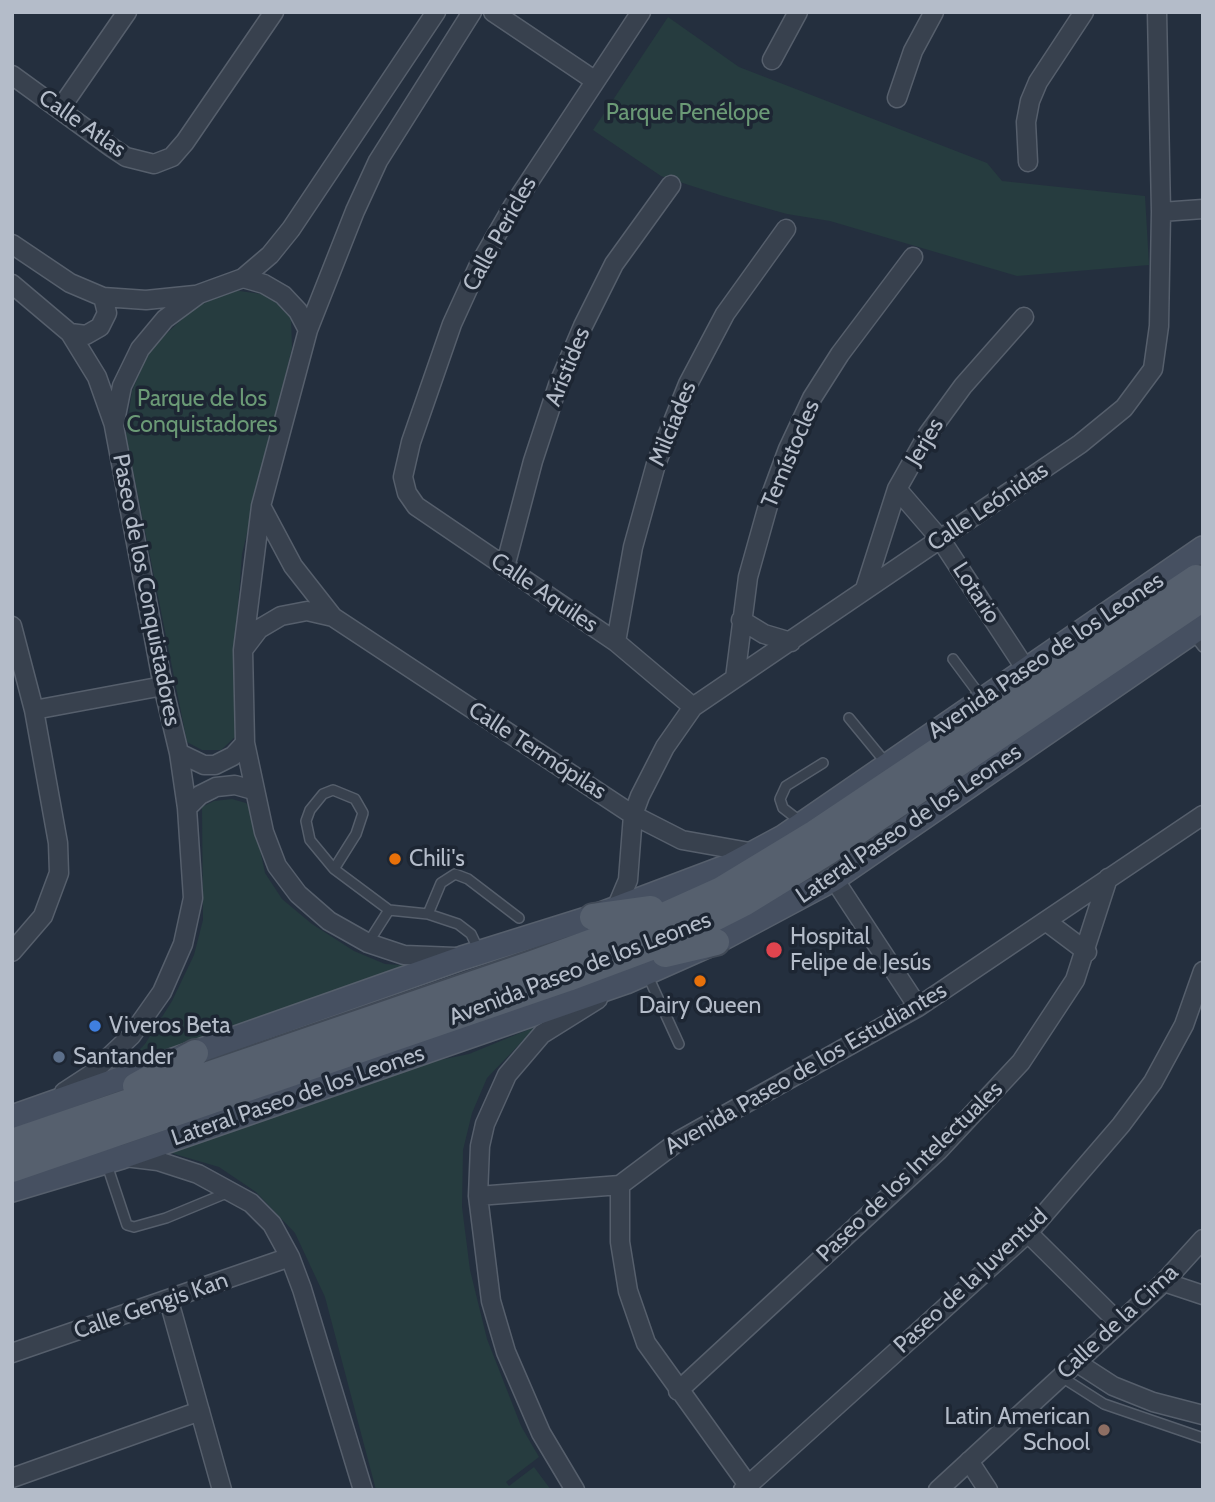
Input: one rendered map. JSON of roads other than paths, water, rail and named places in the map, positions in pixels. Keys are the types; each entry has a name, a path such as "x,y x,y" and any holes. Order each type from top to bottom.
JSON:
{"main road":[{"name":"Avenida Paseo de los Leones","path":"12,1142 478,983 694,903 750,874 815,834 1198,569"},
{"name":"Avenida Paseo de los Leones","path":"12,1169 115,1151 674,938 744,903 827,852 1198,569"},
{"path":"593,917 694,903"},
{"path":"568,978 716,942"},
{"path":"80,1117 195,1053"},
{"path":"12,1190 115,1151"}],"street":[{"path":"60,109 127,12"},
{"name":"Calle Atlas","path":"12,75 126,157 154,164 172,157 185,142 274,12"},
{"name":"Paseo de los Conquistadores","path":"43,1106 90,1075 131,1036 162,992 183,944 193,898 187,808 179,753 163,686 114,426 122,386 141,349 165,318 199,294 243,278 270,255 291,229 436,12"},
{"path":"471,956 404,955 369,943 329,921 298,894 277,866 264,832 253,790 245,743 243,650 261,506 308,330 355,211 378,161 472,12"},
{"path":"493,12 594,80"},
{"name":"Calle Pericles","path":"403,477 411,442 452,324 478,267 594,80 641,12"},
{"path":"772,60 798,12"},
{"path":"897,98 913,51 934,12"},
{"path":"1028,162 1026,122 1030,101 1038,82 1084,12"},
{"name":"Calle Leónidas","path":"617,906 630,870 634,815 647,778 693,707 1080,444 1124,408 1153,369 1158,348 1161,212 1156,14"},
{"name":"Arístides","path":"505,567 537,449 558,385 583,326 614,264 671,185"},
{"path":"1161,212 1203,209"},
{"name":"Milcíades","path":"617,642 633,547 656,464 688,384 725,314 786,229"},
{"path":"12,244 70,283 103,297 146,300 199,294"},
{"name":"Temístocles","path":"735,678 748,577 771,495 812,398 840,354 913,257"},
{"path":"243,278 264,284 283,295 298,311 308,330"},
{"path":"12,284 70,333 97,377 114,426"},
{"path":"70,333 86,335 100,327 107,313 103,297"},
{"name":"Jerjes","path":"865,589 897,489 944,408 1024,317"},
{"name":"Calle Aquiles","path":"403,477 407,493 416,506 617,642 693,707"},
{"name":"Lotario","path":"897,489 941,540 1025,668"},
{"name":"Calle Termópilas","path":"261,506 293,566 333,617 634,815 682,840 755,853"},
{"name":"Avenida Paseo de los Leones","path":"12,1117 471,956 593,917 755,853 802,824 1025,668 1198,569"},
{"name":"Calle Termópilas","path":"243,650 259,629 281,615 307,611 333,617"},
{"path":"741,620 764,634 791,642"},
{"path":"12,626 34,710 58,843 59,873 51,900 32,932 12,952"},
{"name":"Lateral Paseo de los Leones","path":"115,1151 636,978 716,942 834,879 1199,635"},
{"path":"34,710 163,686"},
{"name":"Paseo de los Conquistadores","path":"179,753 195,762 215,765 233,756 245,743"},
{"path":"187,808 200,795 216,787 234,785 253,790"},
{"name":"Avenida Paseo de los Estudiantes","path":"620,1185 680,1140 918,1007 1202,817"},
{"name":"Paseo de los Intelectuales","path":"678,1391 938,1151 1021,1062 1055,1014 1087,952 1108,878"},
{"path":"834,879 918,1007"},
{"path":"1047,922 1087,952"},
{"name":"Paseo de la Juventud","path":"746,1488 1028,1233 1122,1125 1153,1082 1184,1025 1203,971"},
{"path":"575,1490 541,1433 506,1352 491,1301 478,1196 485,1124 507,1075 542,1034 636,978"},
{"path":"115,1151 170,1164 231,1191 251,1203 272,1224 290,1257 363,1490"},
{"path":"478,1196 620,1185 620,1242 635,1317 646,1343 746,1488"},
{"path":"1028,1233 1119,1323"},
{"name":"Calle de la Cima","path":"938,1490 1164,1282 1203,1239"},
{"name":"Calle Gengis Kan","path":"12,1353 290,1257"},
{"path":"1164,1282 1203,1294"},
{"path":"169,1301 222,1490"},
{"path":"1076,1362 1113,1386 1153,1402 1203,1415"},
{"path":"12,1478 200,1411"},
{"path":"969,1461 988,1490"}],"lane":[{"path":"953,659 982,698"},
{"path":"849,718 887,764"},
{"path":"802,824 783,808 780,799 786,786 823,763"},
{"path":"334,869 356,834 363,813 355,799 332,790 315,803 306,821 310,840 334,869 390,910 428,914 466,928 476,941 471,956"},
{"path":"428,914 441,883 455,874 468,879 519,918"},
{"path":"369,943 390,910"},
{"path":"636,978 679,1044"},
{"path":"115,1151 127,1225 134,1227 166,1219 231,1191"},
{"path":"1060,1376 1104,1404 1203,1438"}],"place":[{"name":"Chili's","path":"395,859"},
{"name":"Hospital Felipe de Jesús","path":"774,950"},
{"name":"Dairy Queen","path":"700,981"},
{"name":"Viveros Beta","path":"95,1026"},
{"name":"Santander","path":"59,1057"},
{"name":"Latin American School","path":"1104,1430"}],"park label":[{"name":"Parque Penélope","path":"688,113"},
{"name":"Parque de los Conquistadores","path":"202,412"}]}
